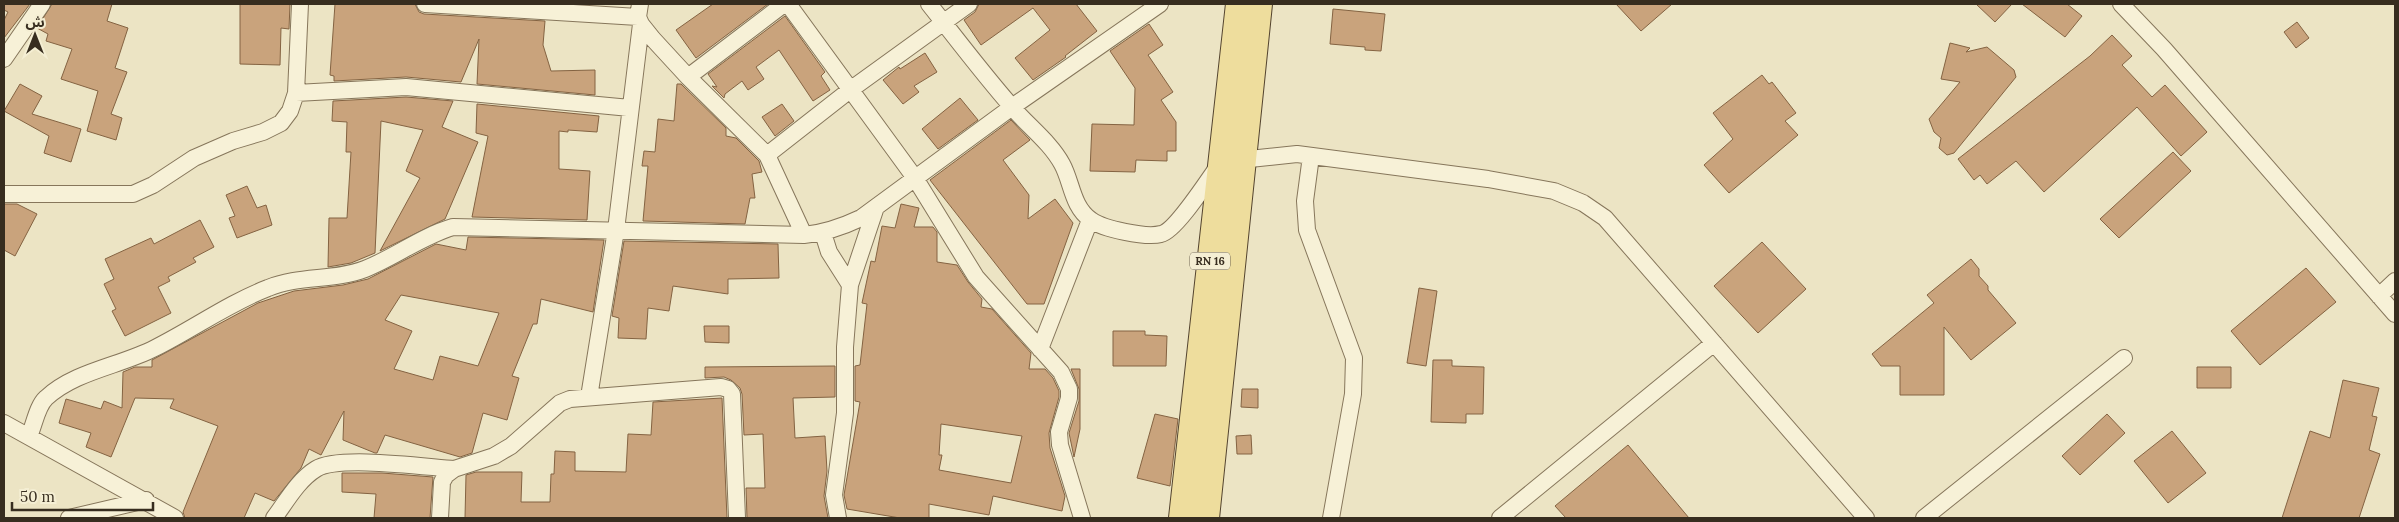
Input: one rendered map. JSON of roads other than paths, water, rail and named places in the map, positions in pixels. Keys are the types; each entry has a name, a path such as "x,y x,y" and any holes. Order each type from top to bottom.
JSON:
{"main road":[{"name":"RN 16","path":"1206,518 1232,162 1240,4"},
{"name":"RN 16","path":"1182,518 1232,162 1259,4"}],"street":[{"path":"4,60 42,4"},
{"path":"4,194 133,194 153,185 194,158 232,141 263,132 281,123 290,111 296,93 300,4"},
{"path":"424,4 640,15 688,77 767,155 804,235"},
{"path":"688,77 786,4 915,178 976,277 1061,372 1069,389 1059,437 1062,457 1082,518"},
{"path":"929,4 1012,108 1061,163 1069,178 1074,200 1090,220 1107,227 1142,234 1161,234 1175,224 1232,162 1297,154 1488,178 1554,191 1583,203 1605,218 1866,518"},
{"path":"767,155 850,90 969,4"},
{"path":"29,436 44,400 64,385 154,349 189,328 269,287 297,280 335,276 364,269 425,240 436,232 453,227 804,235 823,233 861,218 1012,108 1160,4"},
{"path":"2121,4 2164,49 2395,314"},
{"path":"589,397 616,230 640,15"},
{"path":"296,93 406,87 630,108"},
{"path":"1310,156 1304,201 1307,230 1354,358 1353,394 1331,518"},
{"path":"838,518 834,495 845,413 844,347 850,285 876,207"},
{"path":"1040,349 1090,220"},
{"path":"823,233 830,252 850,285"},
{"path":"2379,296 2395,281"},
{"path":"1500,518 1714,344"},
{"path":"1924,518 2124,358"},
{"path":"274,518 306,477 324,464 340,462 454,469 494,456 511,446 560,403 570,399 721,386 730,391 737,518"},
{"path":"4,423 146,500 175,518"},
{"path":"440,518 442,482 454,469"},
{"path":"70,518 146,500"}]}
